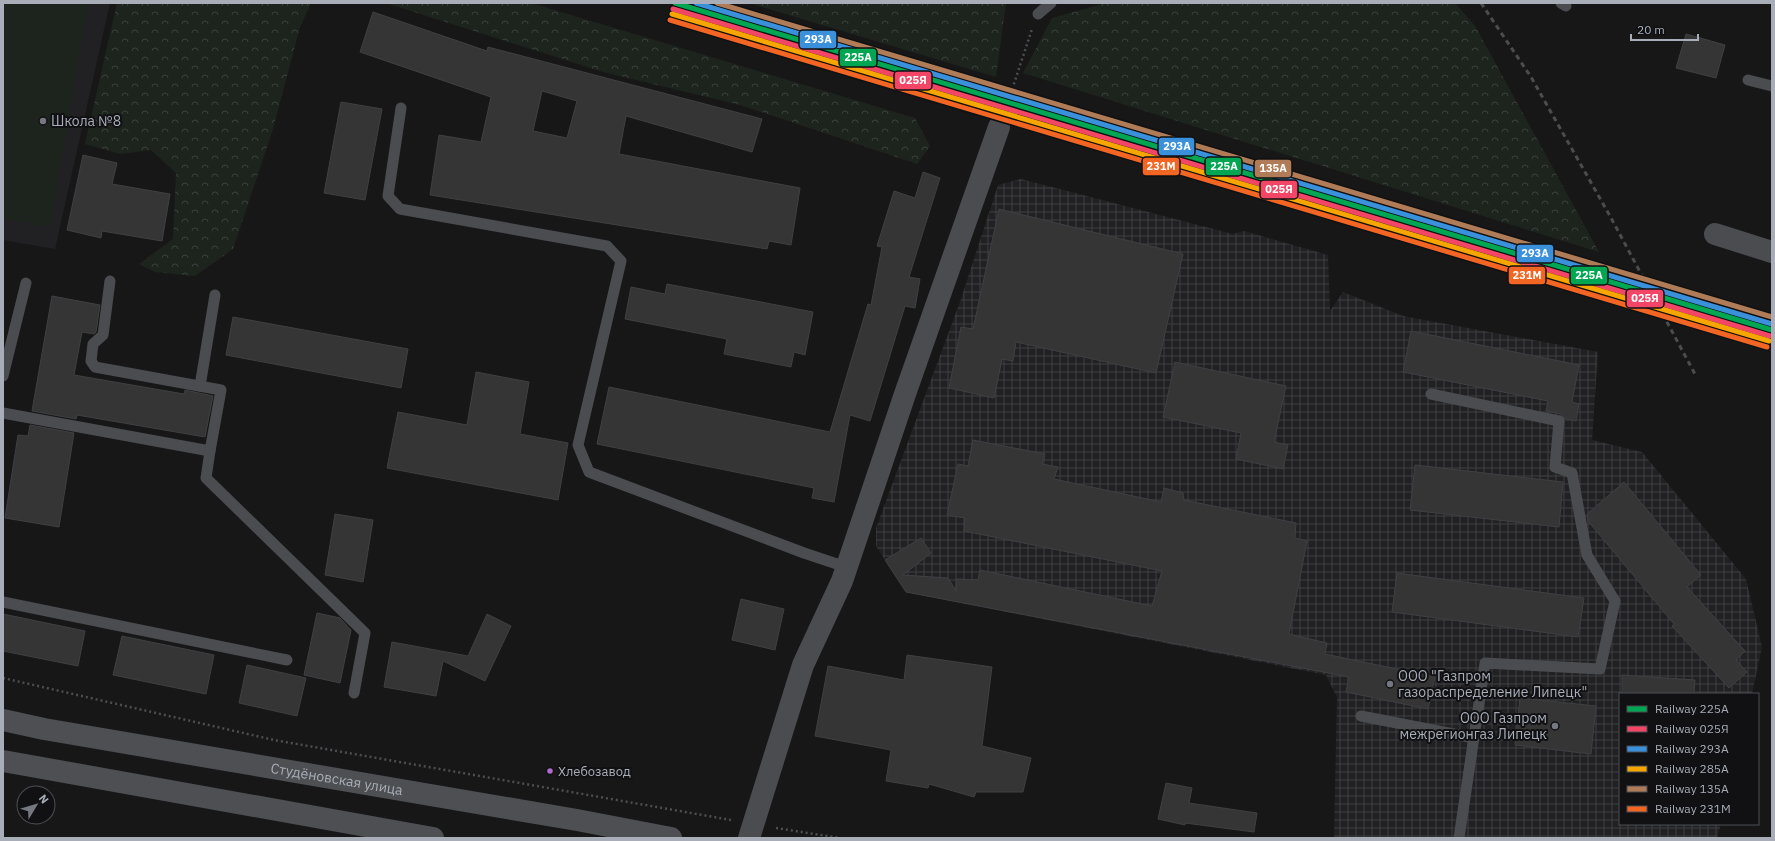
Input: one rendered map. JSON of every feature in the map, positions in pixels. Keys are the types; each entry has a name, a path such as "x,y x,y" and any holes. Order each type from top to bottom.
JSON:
{"main road":[{"name":"Студёновская улица","path":"3,720 44,729 671,838"},
{"path":"3,761 433,838"}],"street":[{"path":"751,831 803,665 842,581 905,394 999,127"},
{"path":"1715,234 1772,252"}],"lane":[{"path":"1038,14 1042,3"},
{"path":"1038,14 1051,3"},
{"path":"1748,80 1772,86"},
{"path":"401,108 388,196 400,209 607,246 621,261 578,445 589,472 804,553 846,567"},
{"path":"110,281 103,335 93,344 91,361 95,367 221,390 206,478 365,633 354,693"},
{"path":"3,376 26,283"},
{"path":"200,386 215,295"},
{"path":"1431,394 1559,421 1556,467 1572,473 1587,555 1614,601 1600,669 1485,663 1459,838"},
{"path":"3,413 210,451"},
{"path":"3,602 287,660"},
{"path":"1361,716 1474,738"}],"path":[{"path":"999,127 1038,14"},
{"path":"3,678 274,740 751,831 840,838"}],"shaded area":[{"name":"Школа №8","path":"3,3 110,3 55,249 3,240"},
{"path":"1021,179 1233,234 1244,231 1328,255 1330,311 1343,292 1403,316 1598,352 1592,440 1642,452 1746,579 1762,647 1752,693 1619,693 1619,825 1721,825 1717,838 1334,838 1337,697 1326,675 906,592 876,546 876,528 961,299 998,185"}],"green space":[{"name":"Школа №8","path":"3,3 88,3 50,227 3,219"},
{"path":"117,3 311,3 300,27 273,129 233,249 195,276 155,272 139,264 173,239 176,173 151,150 120,154 85,144"},
{"path":"386,3 531,3 915,118 930,146 917,164 740,105 603,72"},
{"path":"749,3 1006,3 996,77"},
{"path":"1106,3 1455,3 1475,26 1599,252 1023,73 1052,18"}],"building":[{"path":"373,12 487,51 488,47 762,119 752,152 626,116 619,154 800,188 791,245 769,241 767,249 430,195 439,135 481,142 491,97 360,52","holes":["542,91 577,101 567,138 533,131"]},
{"path":"1686,34 1725,45 1716,78 1676,68"},
{"path":"341,102 382,109 365,200 324,193"},
{"path":"83,155 117,163 112,184 170,194 162,241 102,231 101,238 67,230"},
{"path":"923,172 940,178 909,277 920,279 915,308 905,306 870,421 850,415 834,502 812,498 814,488 597,444 609,387 830,432 868,304 871,305 882,247 877,246 894,191 915,198"},
{"path":"999,209 1183,254 1156,373 1016,342 1013,361 1002,359 994,398 949,388 961,327 973,329"},
{"path":"667,284 813,312 805,355 794,352 791,367 724,354 727,339 625,319 631,287 665,294"},
{"path":"52,296 100,305 96,332 94,334 82,332 74,375 184,394 185,390 213,396 205,437 77,415 76,419 32,411"},
{"path":"233,317 408,349 401,388 226,355"},
{"path":"1411,331 1579,365 1572,402 1579,404 1576,421 1566,419 1560,414 1546,411 1548,401 1403,372"},
{"path":"1175,362 1286,386 1274,442 1288,445 1283,469 1236,459 1241,433 1163,417"},
{"path":"476,372 529,382 520,434 568,443 558,500 387,468 398,412 467,425"},
{"path":"30,425 74,433 59,527 5,518 18,435 28,436"},
{"path":"973,440 1045,454 1042,464 1058,467 1054,479 1161,502 1164,488 1183,493 1184,500 1296,523 1295,538 1307,541 1289,634 1327,643 1325,654 1435,677 1428,709 1346,692 1349,677 906,592 885,560 921,538 931,553 903,575 948,578 956,591 957,579 978,580 980,570 1152,606 1162,571 964,531 965,518 947,515 958,464 968,466"},
{"path":"1415,465 1563,482 1559,527 1410,510"},
{"path":"1624,482 1701,575 1687,587 1745,651 1736,660 1747,672 1729,688 1672,626 1674,624 1588,521 1587,514"},
{"path":"335,514 373,520 363,582 325,575"},
{"path":"1397,573 1584,598 1578,637 1392,612"},
{"path":"741,599 784,609 775,650 732,640"},
{"path":"317,613 340,618 351,630 340,683 304,675"},
{"path":"3,614 85,631 78,666 3,651"},
{"path":"487,614 511,626 485,681 443,661 436,696 384,687 392,642 468,656"},
{"path":"122,636 214,655 206,694 113,675"},
{"path":"907,655 992,667 982,746 1031,758 1023,792 976,792 974,797 929,784 928,788 886,781 891,750 815,736 828,666 904,680"},
{"path":"247,665 306,678 297,716 239,703"},
{"path":"1622,675 1695,680 1694,693 1622,693"},
{"name":"ООО Газпром межрегионгаз Липецк","path":"1520,698 1596,706 1591,754 1515,745"},
{"path":"1166,783 1192,788 1189,803 1257,813 1254,832 1185,823 1185,825 1158,819"}],"railway":[{"path":"1481,3 1531,77 1610,216 1696,376"}],"rail line":[{"name":"225А","path":"675,3 1772,330"},
{"name":"293А","path":"696,3 1772,324"},
{"name":"135А","path":"717,3 1772,317"},
{"name":"025Я","path":"673,9 1770,336"},
{"name":"285А","path":"672,14 1769,341"},
{"name":"231М","path":"670,20 1767,347"}],"place":[{"name":"Школа №8","path":"43,121"},
{"name":"ООО \"Газпром газораспределение Липецк\"","path":"1390,684"},
{"name":"ООО Газпром межрегионгаз Липецк","path":"1555,726"},
{"name":"Хлебозавод","path":"550,771"}]}
